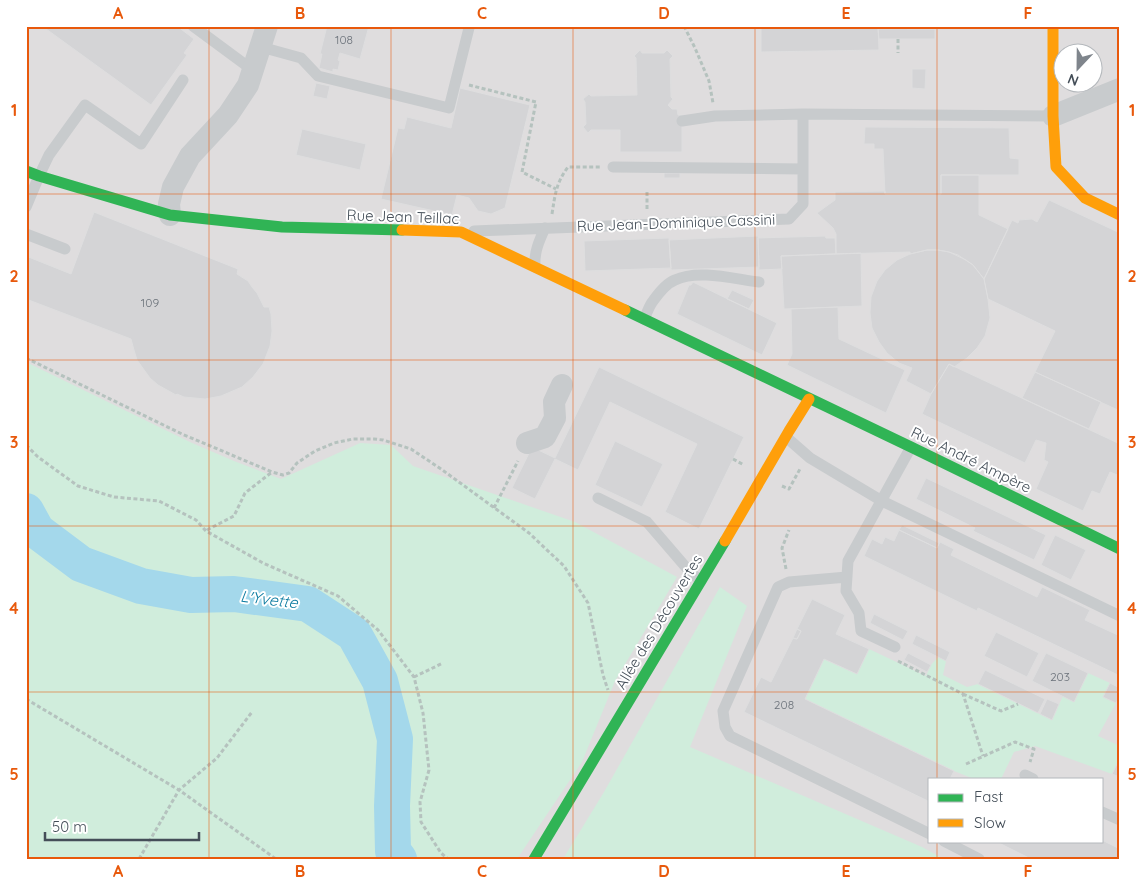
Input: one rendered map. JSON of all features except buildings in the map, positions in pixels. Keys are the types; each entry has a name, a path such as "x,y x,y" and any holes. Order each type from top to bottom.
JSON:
{"street":[{"path":"1053,26 1053,116 1056,167 1085,198 1120,214"},
{"path":"170,214 173,187 190,156 228,114 248,85 264,37"},
{"path":"1053,116 1120,89"},
{"name":"Rue Jean Teillac","path":"26,171 170,214 282,227 461,232 809,399"},
{"path":"527,442 545,437 555,418 554,402 562,385"},
{"name":"Allée des Découvertes","path":"534,859 809,399"},
{"name":"Rue André Ampère","path":"809,399 1120,549"}],"lane":[{"path":"193,26 254,71"},
{"path":"264,37 301,58 318,76 449,108 469,28"},
{"path":"26,207 49,155 85,105 141,144 184,80"},
{"path":"682,120 715,116 802,114 1053,116"},
{"name":"Rue Jean-Dominique Cassini","path":"461,232 548,223 789,219 803,204 802,114"},
{"path":"613,167 803,169"},
{"path":"535,267 534,257 548,223"},
{"path":"26,234 65,249"},
{"path":"644,319 652,302 673,280 690,275 698,275 759,282"},
{"path":"786,437 810,458 882,501 1120,616"},
{"path":"895,647 861,631 858,613 846,591 848,561 911,447"},
{"path":"598,498 647,522 690,572 701,581"},
{"path":"847,577 789,582 778,587 723,711 725,727 730,736 928,833"},
{"path":"1104,813 1120,820"},
{"path":"946,842 979,859"}],"path":[{"path":"684,26 709,81 715,116"},
{"path":"898,39 898,53"},
{"path":"456,82 536,102 522,172 556,189"},
{"path":"548,223 556,189 568,167 613,167"},
{"path":"647,192 647,213"},
{"path":"26,358 182,434 283,475 289,473 297,463 315,451 353,439 383,440 411,449 529,533 564,566 588,603 608,692"},
{"path":"494,508 527,442"},
{"path":"26,445 38,457 78,486 114,497 159,501 196,520 206,531 263,563 338,596 378,630 414,677 423,713 429,770 420,802 421,822 441,854 448,859"},
{"path":"206,531 234,516 245,493 272,472"},
{"path":"789,530 782,548 789,582"},
{"path":"374,633 378,630"},
{"path":"895,647 890,657 963,694 1000,711 1018,704"},
{"path":"414,677 443,663"},
{"path":"963,694 983,756"},
{"path":"26,699 179,790 276,859"},
{"path":"139,859 179,790 217,758 252,712"},
{"path":"966,764 1015,742 1034,749 1029,774"}],"shaded area":[{"path":"26,26 1120,26 1120,859 26,859"}],"green space":[{"path":"26,362 192,443 281,479 360,443 391,445 413,466 575,522 677,577 615,681 582,762 517,859 30,859 26,854"},
{"path":"720,587 747,606 690,747 922,847 944,859 563,859 604,792"},
{"path":"869,649 926,676 931,665 938,657 946,661 943,675 967,687 978,684 1052,720 1063,696 1074,702 1088,673 1110,683 1103,697 1116,703 1098,736 1120,746 1120,758 1112,774 1035,746 1014,752 1001,778 972,778 805,699 824,659 857,674"}],"waterway":[{"name":"L'Yvette","path":"26,511 37,531 81,564 141,586 191,595 234,594 308,604 354,634 380,681 395,739 392,806 393,851 399,859"}],"traffic: fast":[{"path":"26,171 170,215 282,227 402,230"},
{"path":"625,310 1120,549"},
{"path":"534,859 725,541"}],"traffic: slow":[{"path":"1053,26 1053,116 1056,167 1085,198 1120,215"},
{"path":"402,230 461,232 625,310"},
{"path":"725,541 809,399"}]}
